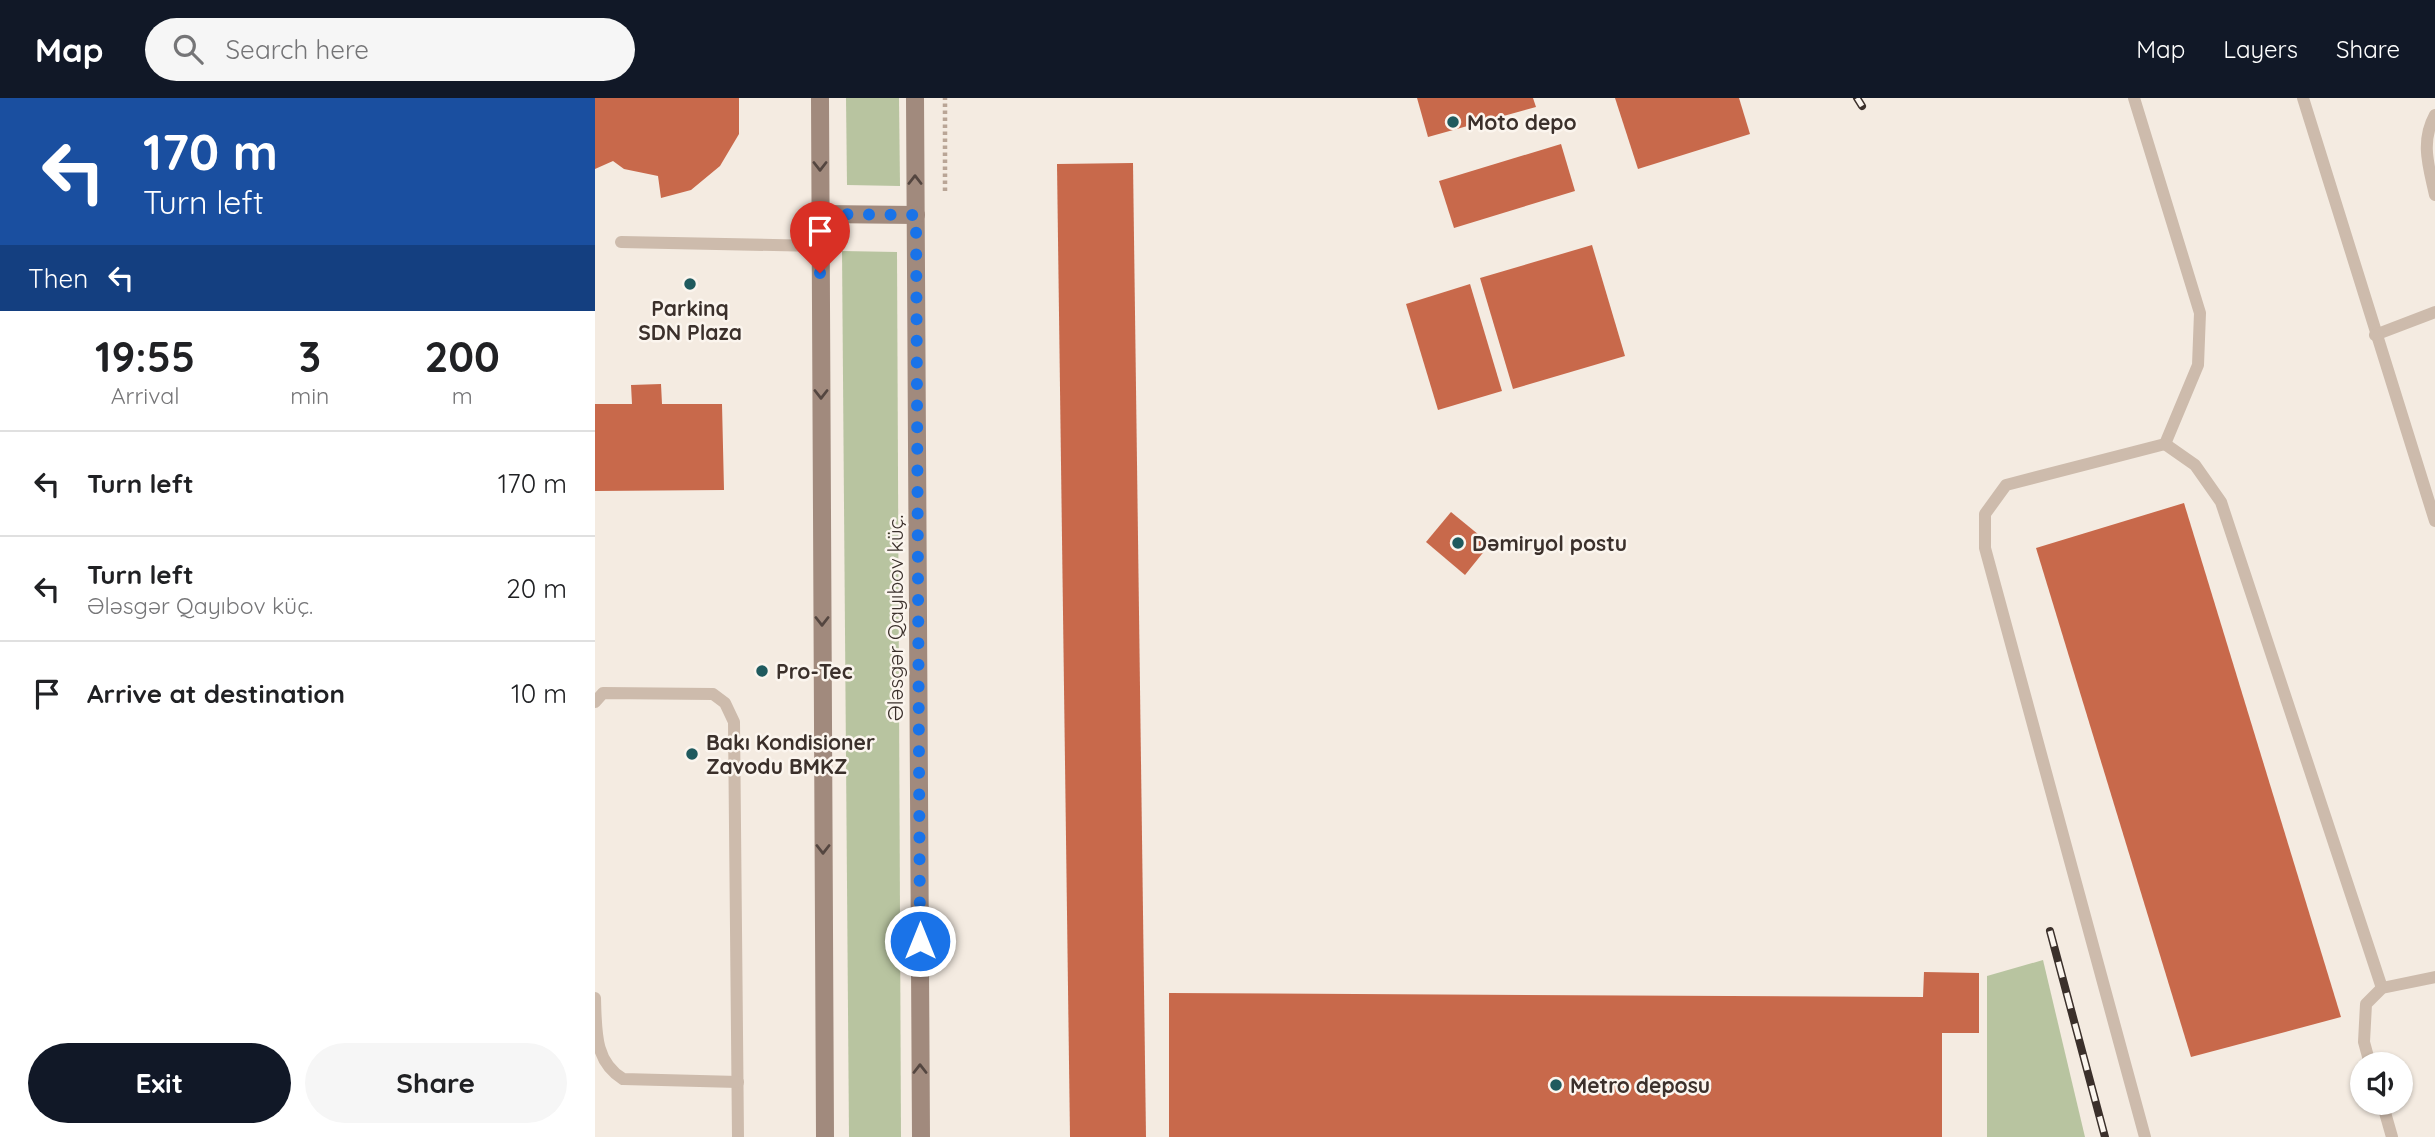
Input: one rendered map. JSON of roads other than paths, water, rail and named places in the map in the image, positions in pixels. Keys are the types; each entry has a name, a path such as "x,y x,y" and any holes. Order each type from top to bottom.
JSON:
{"main road":[{"path":"820,98 825,1137"},
{"name":"Ələsgər Qayıbov küç.","path":"915,98 921,1137"},
{"path":"820,214 916,215"}],"lane":[{"path":"2134,98 2200,313 2198,365 2165,444"},
{"path":"2303,98 2435,520"},
{"path":"2435,115 2426,143 2435,195"},
{"path":"621,242 820,246"},
{"path":"2375,335 2435,312"},
{"path":"2145,1137 1985,548 1985,514 2006,485 2165,444 2195,464 2221,502 2382,988"},
{"path":"595,702 603,693 713,694 725,703 734,722 738,1137"},
{"path":"2367,1052 2364,1042 2366,1004 2382,988 2435,977"},
{"path":"595,998 597,1058 607,1072 623,1079 738,1082"},
{"path":"2386,1115 2392,1137"}],"railway":[{"path":"1857,98 1862,106"},
{"path":"2050,931 2105,1137"}],"place":[{"name":"Moto depo","path":"1453,122"},
{"name":"Parkinq SDN Plaza","path":"690,284"},
{"name":"Dəmiryol postu","path":"1458,543"},
{"name":"Pro-Tec","path":"762,671"},
{"name":"Bakı Kondisioner Zavodu BMKZ","path":"692,754"},
{"name":"Metro deposu","path":"1556,1085"}]}
